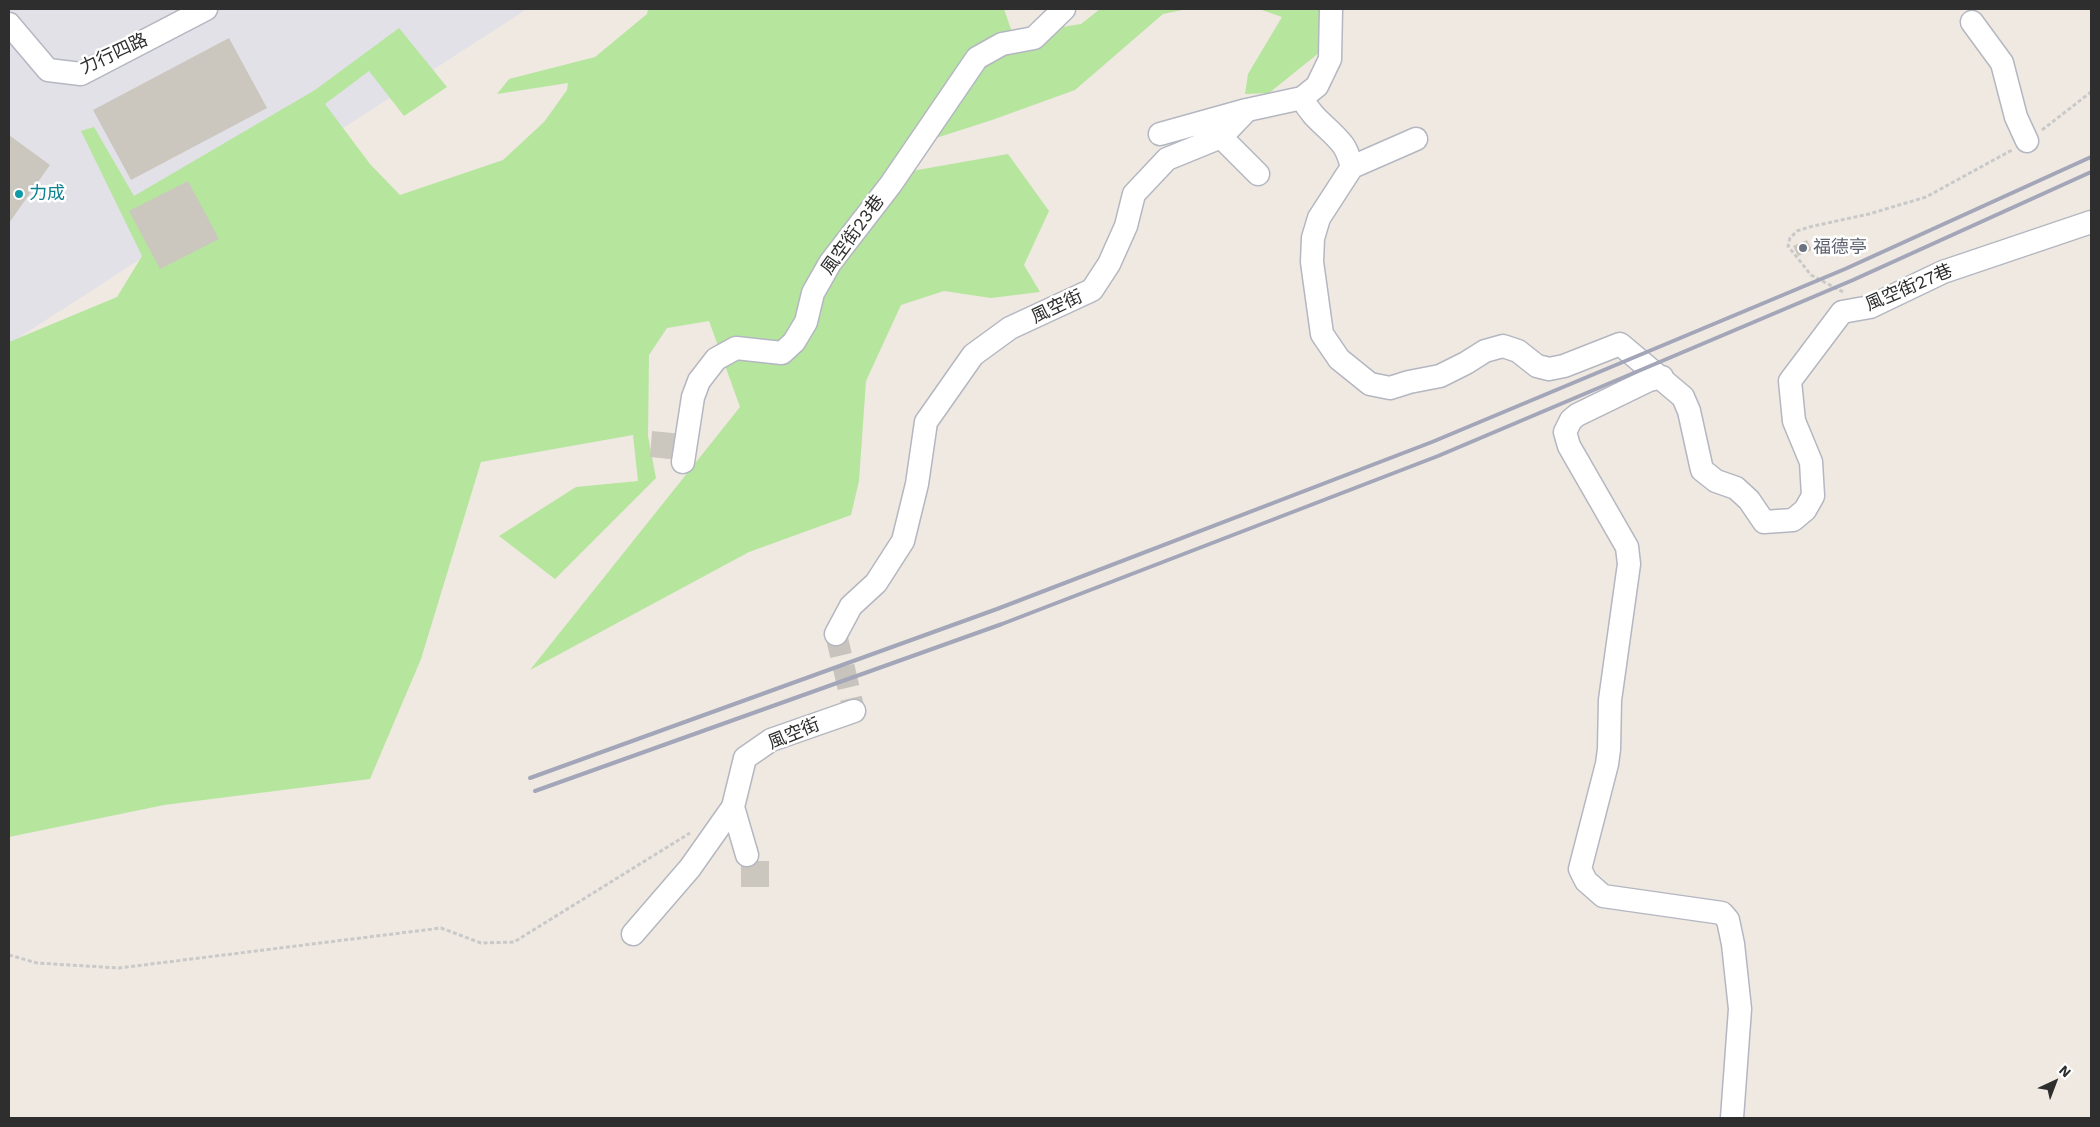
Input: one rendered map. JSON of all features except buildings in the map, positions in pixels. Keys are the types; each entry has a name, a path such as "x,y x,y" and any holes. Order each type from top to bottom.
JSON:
{"street":[{"name":"力行四路","path":"9,24 48,70 81,74 206,9"},
{"name":"風空街23巷","path":"683,462 693,396 699,382 716,359 736,348 782,353 794,342 806,322 813,293 830,263 890,184 977,58 1002,44 1034,38 1064,9"},
{"path":"1160,134 1247,110 1302,98 1317,86 1330,59 1331,9"},
{"path":"1972,22 2002,63 2016,117 2027,141"},
{"path":"1302,98 1308,110 1318,122 1343,145 1352,167 1416,139"},
{"name":"風空街","path":"836,634 851,606 876,583 903,541 917,484 926,422 973,355 1010,328 1092,290 1109,264 1123,234 1134,194 1167,159 1221,137 1247,110"},
{"path":"1221,137 1258,174"},
{"name":"風空街27巷","path":"1352,167 1318,218 1313,238 1312,262 1322,334 1339,359 1370,384 1390,388 1440,376 1485,351 1503,346 1518,351 1537,366 1549,369 1564,366 1620,344 1683,397 1689,411 1702,470 1716,481 1736,488 1749,500 1764,522 1793,520 1805,510 1813,496 1811,462 1794,421 1790,381 1842,312 1865,308 1943,272 2091,222"},
{"path":"1662,378 1649,380 1578,415 1570,420 1565,432 1569,446 1628,547 1629,564 1610,700 1607,764 1580,869 1586,881 1603,896 1722,913 1728,920 1733,944 1740,1009 1732,1118"},
{"name":"風空街","path":"733,807 745,758 778,737 854,711"},
{"path":"733,807 747,855"},
{"path":"632,934 690,868 733,807"}],"path":[{"path":"1865,308 1844,292 1811,275 1788,246 1790,238 1797,231 1926,198 2027,141 2091,92"},
{"path":"9,955 37,964 119,968 442,928 480,943 514,942 691,832"}],"shaded area":[{"path":"9,9 527,9 9,344"}],"green space":[{"path":"648,9 1004,9 1013,35 1081,24 1100,9 1187,9 1163,14 1075,90 992,120 908,147 906,172 1008,154 1049,211 1024,265 1040,292 991,298 944,291 901,305 866,381 859,481 851,515 749,552 530,670 740,407 709,321 667,328 649,355 648,436 656,478 555,579 499,536 576,487 638,481 633,435 481,462 421,659 370,779 164,805 9,837 9,342 117,297 142,256 81,131 94,127 134,196 315,90 399,28 447,87 404,116 369,71 325,104 370,164 400,195 503,160 544,122 567,90 568,83 497,94 509,79 595,57 647,14"},
{"path":"1259,9 1323,9 1330,44 1269,93 1245,94 1248,74 1282,17"}],"tunnel":[{"path":"836,634 854,711"}],"railway":[{"path":"530,778 997,609 1432,442 1845,269 2091,157"},
{"path":"535,791 1002,624 1438,456 1853,280 2091,172"}],"place":[{"name":"力成","path":"19,194"},
{"name":"福德亭","path":"1803,248"}]}
